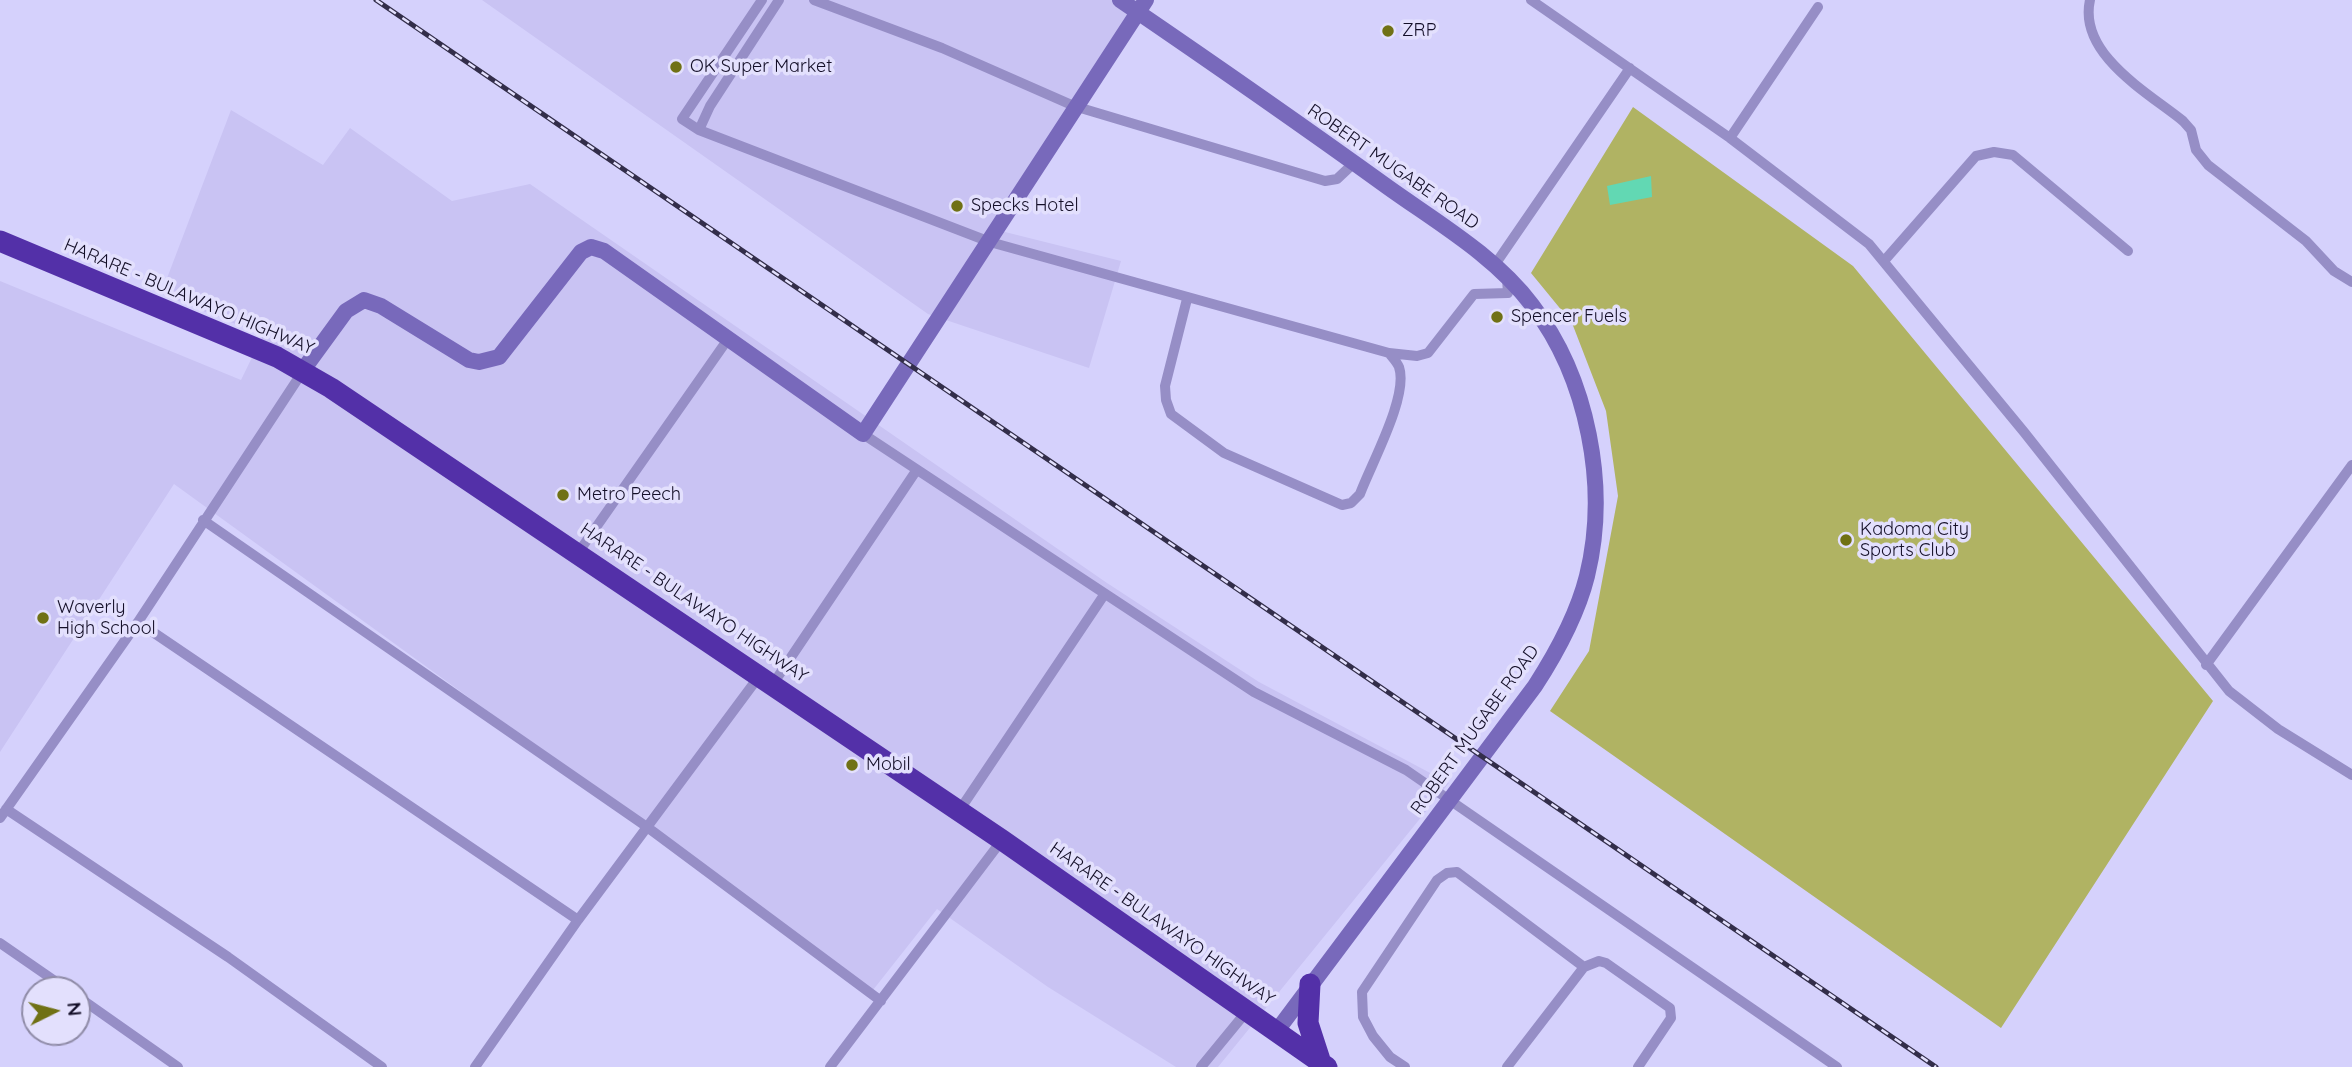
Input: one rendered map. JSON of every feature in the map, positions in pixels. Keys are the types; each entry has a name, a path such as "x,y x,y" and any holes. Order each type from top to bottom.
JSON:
{"highway":[{"name":"HARARE - BULAWAYO HIGHWAY","path":"0,241 303,370 767,680 1324,1065"},
{"path":"1310,984 1308,1023 1324,1065"}],"street":[{"path":"762,0 682,119 699,130 990,242 1187,299 1389,353 1417,356 1427,353 1474,294 1508,293 1507,279"},
{"path":"699,130 710,106 779,0"},
{"path":"814,0 942,48 1074,106 1325,181 1337,179 1354,163"},
{"name":"ROBERT MUGABE ROAD","path":"1120,0 1142,6 1507,279 1531,303 1548,328 1580,398 1592,466 1595,507 1587,575 1577,606 1553,658 1535,686 1276,1032"},
{"path":"1531,0 1730,138 1849,228 1884,261 2032,442 2229,691 2278,729 2352,775"},
{"path":"2090,0 2086,19 2098,44 2124,75 2183,121 2191,130 2196,150 2208,165 2306,241 2334,271 2352,282"},
{"path":"863,434 990,242 1074,106 1142,6"},
{"path":"1730,138 1818,7"},
{"path":"1493,266 1630,68"},
{"path":"1884,261 1976,156 1985,152 2012,155 2129,251"},
{"path":"382,1067 228,957 3,814 138,622 303,370 346,311 364,300 381,306 469,360 479,362 499,357 581,251 591,247 604,251 916,471 1254,692 1406,770 1447,801 1837,1067"},
{"path":"1187,299 1165,386 1171,414 1241,462 1342,505 1352,503 1360,494 1396,405 1400,380 1398,366 1389,353"},
{"path":"578,553 728,339"},
{"path":"2206,665 2352,465"},
{"path":"475,1067 578,920 647,827 767,680 916,471"},
{"path":"203,520 647,827 881,1001"},
{"path":"959,811 1104,595"},
{"path":"138,622 578,920"},
{"path":"830,1067 1002,840"},
{"path":"1405,1067 1390,1057 1373,1036 1363,1017 1362,992 1437,880 1447,873 1457,872 1584,967"},
{"path":"0,943 48,976"},
{"path":"1507,1067 1584,967 1591,963 1606,963 1670,1008 1671,1018 1639,1067"},
{"path":"91,1006 178,1067"},
{"path":"1200,1067 1247,1011"}],"shaded area":[{"path":"482,0 1140,0 993,229 1121,261 1089,368 928,314"},
{"name":"Kadoma City Sports Club","path":"1633,107 1853,266 2213,701 2001,1028 1550,711 1589,651 1618,496 1606,411 1572,323 1531,273"},
{"path":"231,110 323,165 350,128 452,201 530,184 1107,583 1259,682 1449,783 1218,1067 1176,1067 1048,987 937,909 873,990 174,484 0,752 0,281 241,380 263,335 161,294"},
{"path":"1651,176 1652,197 1610,205 1607,186"}],"railway":[{"path":"376,0 1936,1067"}],"place":[{"name":"ZRP","path":"1388,31"},
{"name":"OK Super Market","path":"676,67"},
{"name":"Specks Hotel","path":"957,206"},
{"name":"Spencer Fuels","path":"1497,317"},
{"name":"Metro Peech","path":"563,495"},
{"name":"Kadoma City Sports Club","path":"1846,540"},
{"name":"Waverly High School","path":"43,618"},
{"name":"Mobil","path":"852,765"}]}
